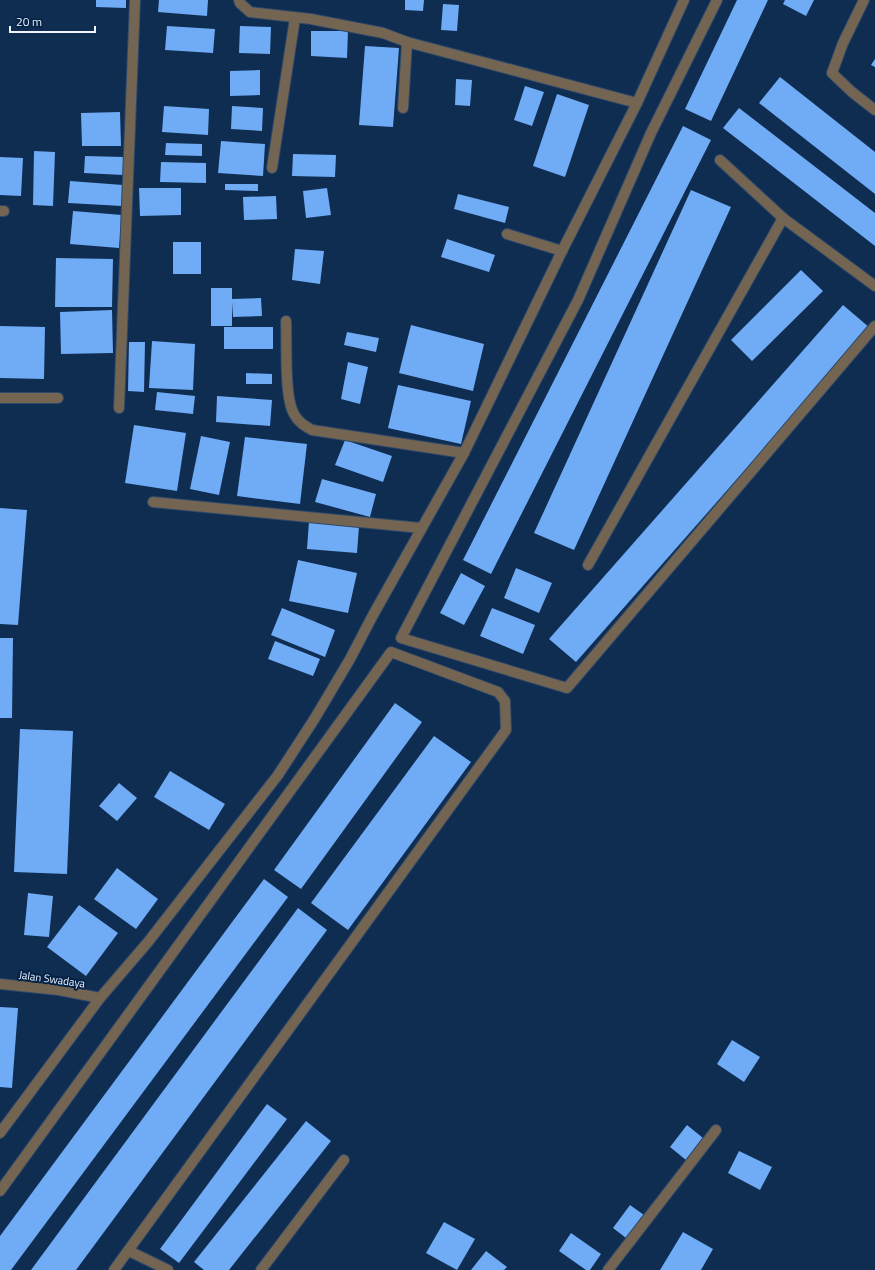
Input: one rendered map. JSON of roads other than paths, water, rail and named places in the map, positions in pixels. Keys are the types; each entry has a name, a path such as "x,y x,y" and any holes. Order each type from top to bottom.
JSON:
{"street":[{"path":"119,408 135,0"},
{"path":"239,0 240,3 250,12 310,19 383,33 407,42 637,103"},
{"path":"0,1133 100,998 148,942 278,775 315,718 350,659 421,528 464,453 562,251 637,103 684,0"},
{"path":"717,0 651,134 578,300 401,638 567,688 875,326"},
{"path":"864,0 843,43 832,73 852,92 875,110"},
{"path":"272,168 295,18"},
{"path":"403,108 407,42"},
{"path":"720,160 783,218 875,286"},
{"path":"588,565 783,218"},
{"path":"507,234 562,251"},
{"path":"286,321 289,392 293,413 301,424 312,430 464,453"},
{"path":"0,398 58,398"},
{"path":"153,502 421,528"},
{"path":"0,1191 391,652 498,692 505,701 507,711 506,730 114,1270"},
{"name":"Jalan Swadaya","path":"0,984 58,990 100,998"},
{"path":"608,1270 716,1130"},
{"path":"261,1270 344,1160"},
{"path":"129,1251 168,1270"}]}
